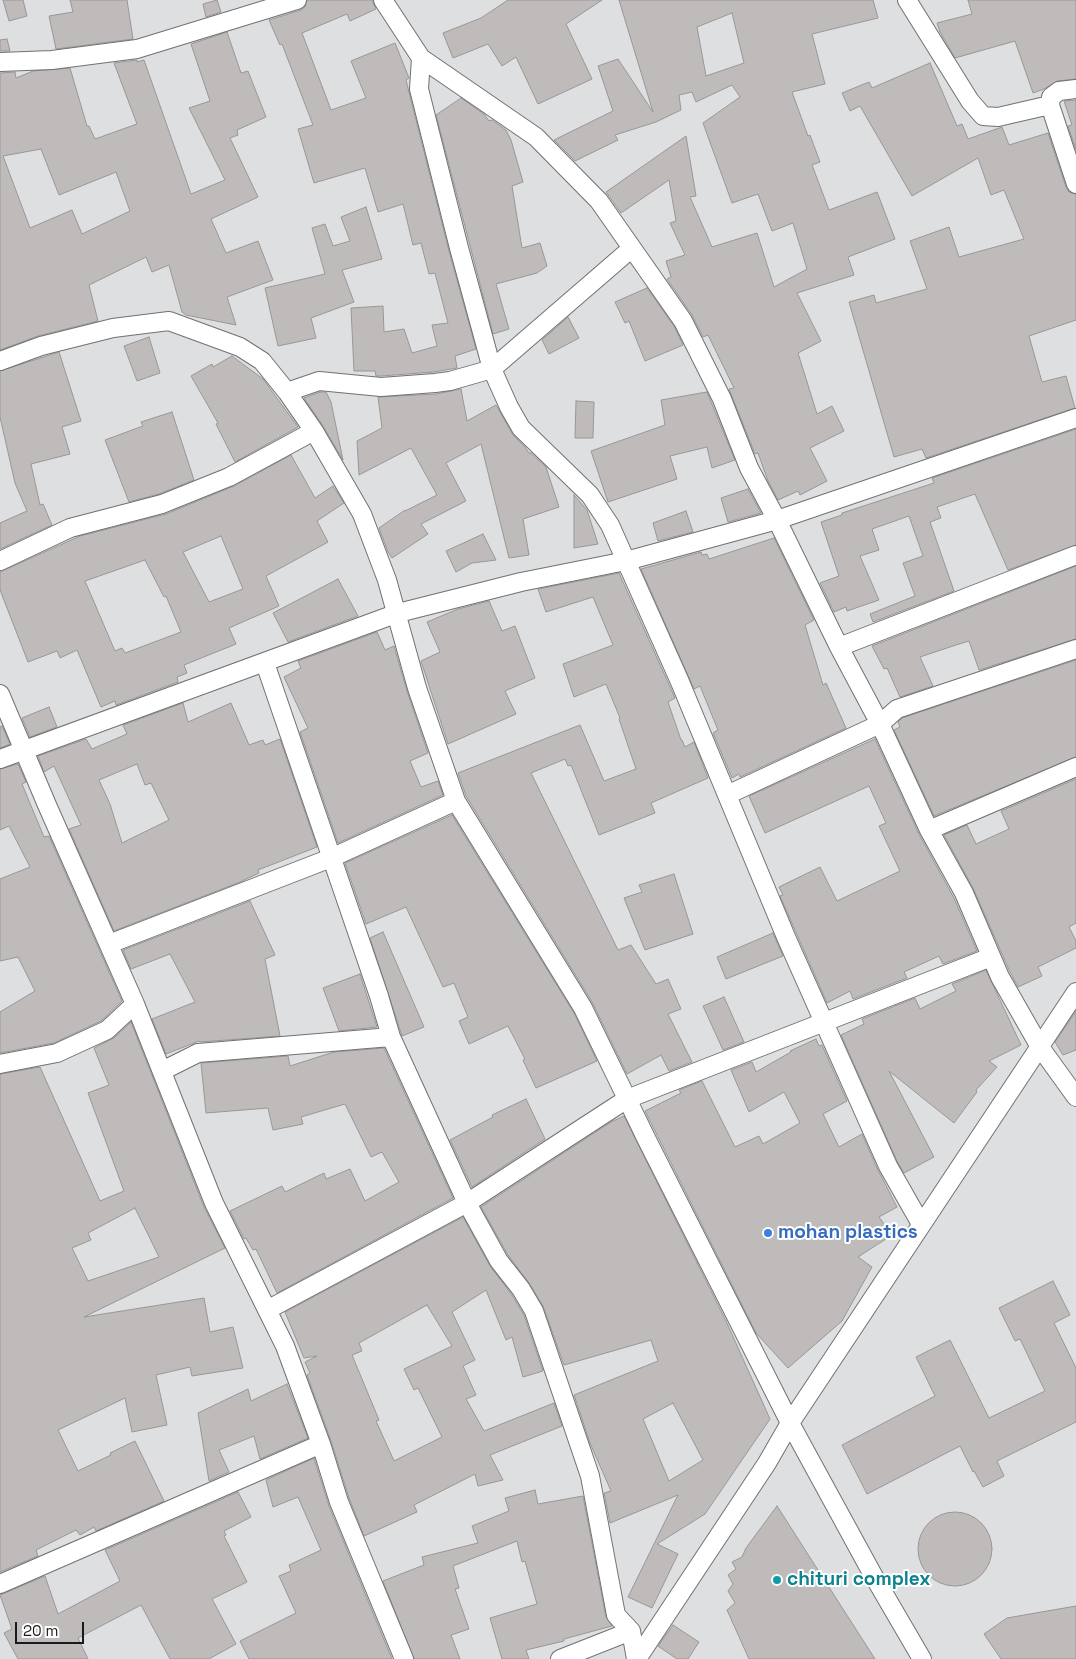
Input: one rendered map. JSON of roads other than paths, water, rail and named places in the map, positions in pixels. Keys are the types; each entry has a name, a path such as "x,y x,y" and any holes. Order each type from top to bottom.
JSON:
{"street":[{"path":"0,62 52,60 137,49 298,0"},
{"path":"384,0 421,58 536,137 599,201 683,321 722,399 749,468 880,724 929,830 964,893 1000,977 1040,1047 1076,1097"},
{"path":"907,0 970,101 983,116 998,117 1050,105"},
{"path":"421,58 419,89 492,369 509,407 522,428 590,495 610,525 680,682 786,937 824,1023 888,1166 921,1224"},
{"path":"1076,89 1059,91 1052,97 1050,105 1076,184"},
{"path":"287,392 319,381 381,387 435,384 492,369 632,248"},
{"path":"0,361 41,346 113,328 169,321 240,347 262,361 287,392 314,431 362,514 388,580 417,688 456,801 583,1008 790,1423 873,1575 922,1659"},
{"path":"0,759 398,613 521,582 626,561 777,520 1076,418"},
{"path":"0,561 70,528 162,504 229,477 314,431"},
{"path":"839,647 1076,555"},
{"path":"727,795 880,724 897,709 1076,649"},
{"path":"265,663 379,996 391,1037 467,1202 499,1261 521,1289 534,1312 590,1476 616,1615 631,1631 636,1659"},
{"path":"0,694 135,1004 214,1203 285,1346 321,1444 339,1502 404,1659"},
{"path":"929,830 1076,767"},
{"path":"109,944 331,858 456,801"},
{"path":"268,1310 467,1202 627,1099 991,957"},
{"path":"636,1659 767,1463 790,1423 921,1224 1076,992"},
{"path":"0,1064 57,1053 107,1030 135,1004"},
{"path":"162,1071 198,1053 391,1037"},
{"path":"0,1584 321,1444"},
{"path":"560,1659 631,1631"}],"place":[{"name":"mohan plastics","path":"768,1233"},
{"name":"chituri complex","path":"777,1580"}]}
